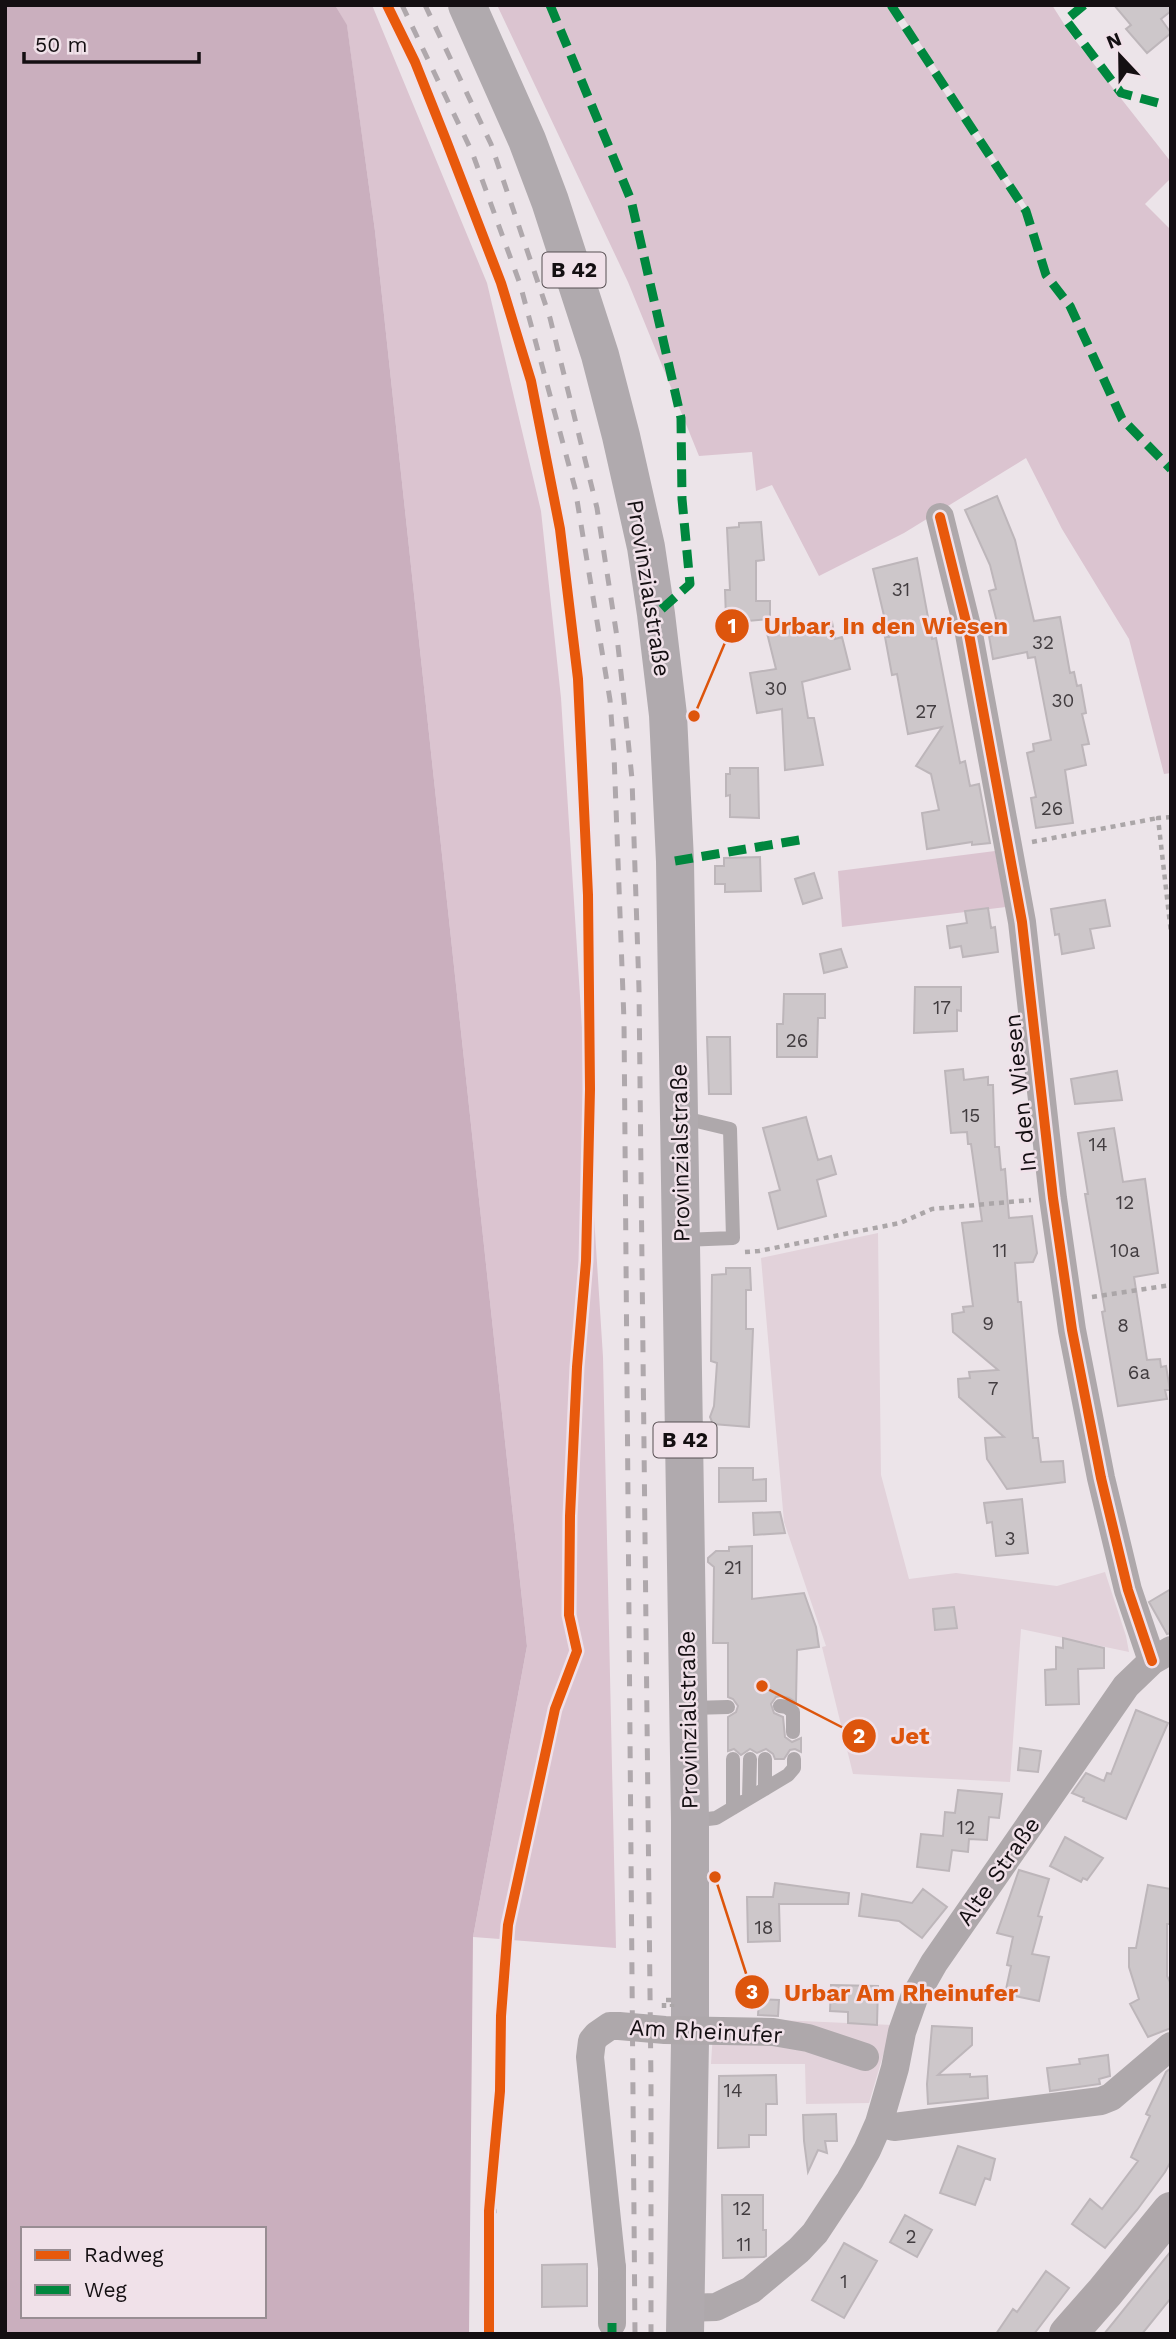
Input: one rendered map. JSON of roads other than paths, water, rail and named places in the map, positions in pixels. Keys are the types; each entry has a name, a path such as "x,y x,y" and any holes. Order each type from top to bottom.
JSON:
{"main road":[{"name":"Provinzialstraße","path":"467,5 527,140 575,273 618,424 646,547 668,715 675,861 690,1821 690,2041 685,2321"}],"street":[{"name":"In den Wiesen","path":"940,517 969,634 1022,922 1052,1198 1101,1478 1128,1590 1161,1656"},
{"name":"Alte Straße","path":"685,2321 705,2309 730,2302 751,2290 815,2233 850,2180 879,2123 902,2032 914,1998 934,1964 1126,1686 1161,1656"},
{"name":"Am Rheinufer","path":"612,2323 612,2268 590,2057 592,2041 603,2029 619,2026 665,2030 773,2032 821,2041 895,2068"},
{"path":"879,2123 894,2127 1101,2101 1111,2097 1171,2046"},
{"path":"1068,2334 1171,2211"}],"lane":[{"path":"680,1117 730,1129 733,1238 682,1240"},
{"path":"780,1706 793,1712 793,1732"},
{"path":"688,1708 728,1707"},
{"path":"733,1759 733,1808"},
{"path":"749,1798 750,1759"},
{"path":"765,1759 765,1789"},
{"path":"690,1821 709,1820 792,1773 794,1759"}],"railway":[{"path":"402,5 472,152 520,284 575,488 610,700 624,1021 635,2334"},
{"path":"425,5 491,144 550,318 597,508 617,637 632,779 639,989 651,2083 651,2334"}],"place":[{"name":"Urbar, In den Wiesen","path":"694,716"},
{"name":"Jet","path":"762,1686"},
{"name":"Urbar Am Rheinufer","path":"715,1877"}]}
